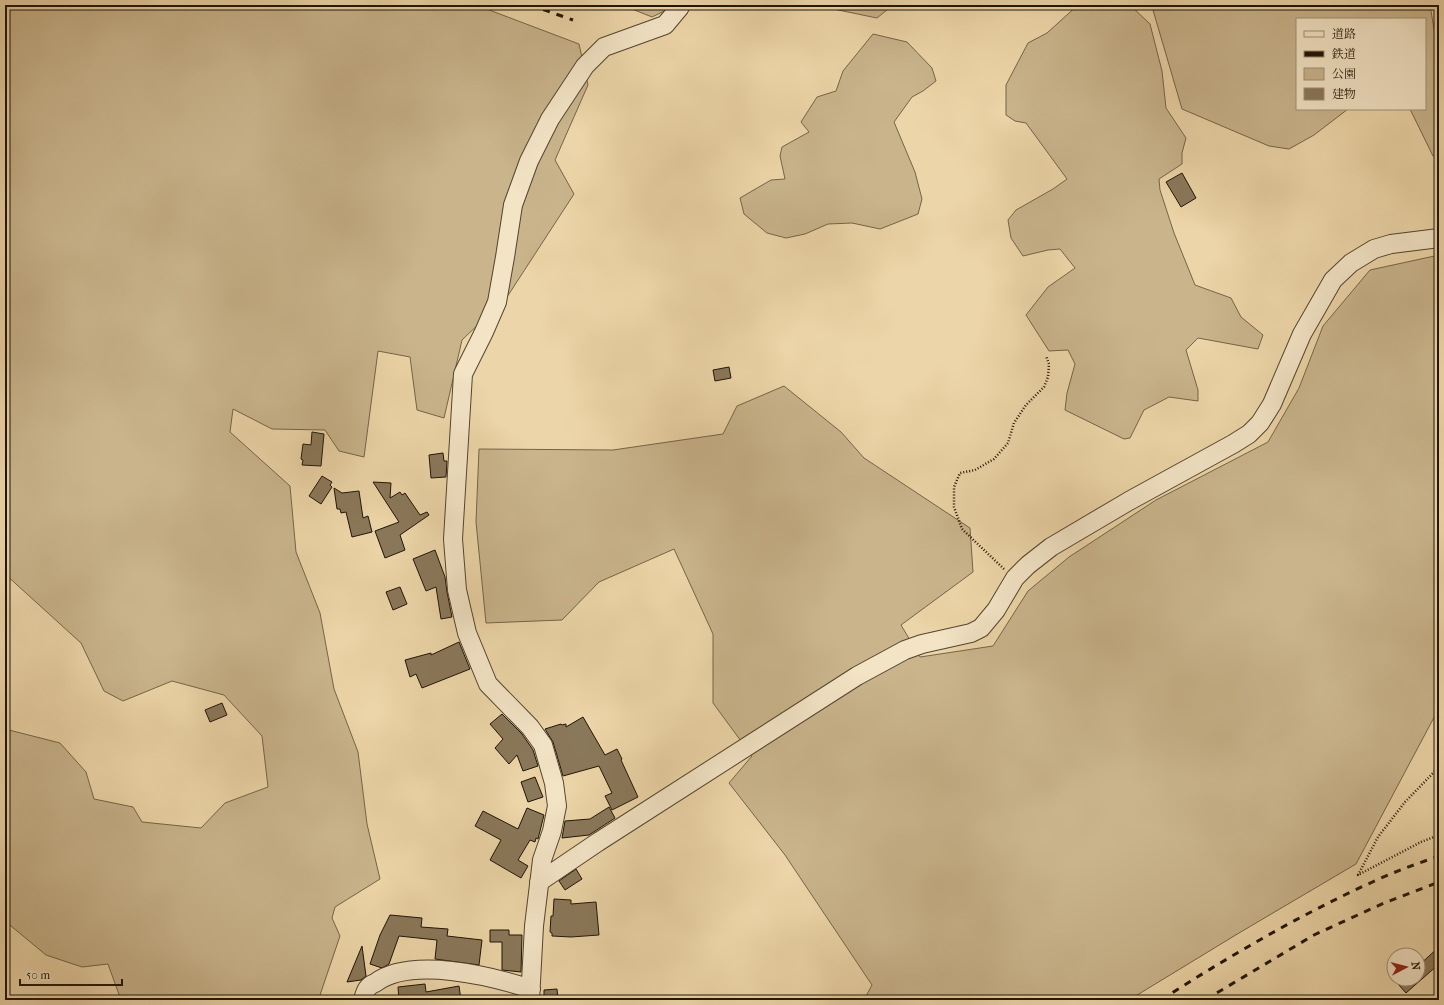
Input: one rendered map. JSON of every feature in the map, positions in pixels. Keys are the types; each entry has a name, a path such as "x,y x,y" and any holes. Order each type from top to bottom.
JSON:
{"street":[{"path":"363,1000 368,988 380,978 396,972 413,970 473,974 504,981 530,995 534,926 542,860 552,831 557,806 554,783 543,745 530,727 488,684 467,633 457,590 453,539 464,374 497,302 513,205 529,161 550,119 585,66 604,47 665,25 680,5"},
{"path":"539,882 598,842 857,676 905,650 922,644 971,633 981,628 996,610 1015,578 1028,565 1051,547 1249,434 1260,423 1272,404 1302,334 1333,280 1351,263 1374,249 1391,244 1439,238"}],"path":[{"path":"1015,578 988,555 962,529 954,506 954,486 960,473 975,470 994,459 1008,443 1014,423 1026,405 1044,387 1048,377 1048,364 1046,356"},
{"path":"1439,767 1405,802 1378,837 1358,875 1421,842 1439,835"}],"green space":[{"path":"5,5 476,5 579,44 588,85 555,160 574,194 507,297 462,340 444,418 417,410 410,357 378,351 364,457 339,451 325,430 272,429 233,409 230,432 290,486 296,552 320,613 334,689 358,752 367,824 380,879 335,907 332,918 340,936 320,995 321,1000 121,1000 108,964 82,967 46,955 5,921 5,729 60,743 86,772 94,799 133,807 142,822 201,828 225,803 268,787 262,736 224,695 172,681 123,701 104,691 81,643 5,574"},
{"path":"622,5 677,5 652,17"},
{"path":"814,5 893,5 877,18"},
{"path":"1078,5 1130,5 1150,24 1162,71 1166,108 1186,138 1182,153 1182,164 1159,179 1160,190 1174,233 1195,285 1231,298 1241,317 1263,335 1258,349 1198,338 1186,350 1198,390 1198,401 1169,397 1144,410 1130,438 1124,439 1065,410 1067,393 1075,364 1068,350 1049,351 1026,315 1048,287 1075,268 1060,249 1048,250 1023,256 1011,238 1008,220 1016,210 1053,189 1067,179 1026,123 1015,121 1006,115 1006,85 1028,43 1047,33"},
{"path":"1150,5 1430,5 1439,59 1439,160 1433,156 1410,110 1426,110 1426,18 1296,18 1296,110 1347,110 1314,135 1289,149 1269,146 1182,109 1153,10"},
{"path":"873,34 907,42 932,68 936,81 912,97 894,122 915,172 922,199 918,214 880,229 852,223 828,224 805,234 786,238 767,233 744,214 740,198 771,180 785,179 780,156 782,147 809,132 801,122 817,97 836,91 843,71"},
{"path":"1439,255 1439,708 1356,864 1129,1000 864,1000 872,985 785,855 729,783 752,756 713,703 713,634 674,549 599,582 562,620 486,623 476,522 479,449 613,450 723,434 737,406 784,386 841,432 864,458 970,528 973,572 901,625 920,657 993,646 1028,591 1069,557 1156,500 1268,442 1299,388 1323,326 1370,270"}],"building":[{"path":"1182,173 1196,198 1181,207 1166,182"},
{"path":"729,367 731,378 715,381 713,370"},
{"path":"312,432 324,434 321,466 302,465 303,460 301,459 303,444 311,445"},
{"path":"443,453 444,461 447,461 446,477 431,478 429,455"},
{"path":"322,476 332,482 330,485 332,487 321,504 309,496"},
{"path":"373,482 391,483 390,498 400,492 402,495 405,493 420,515 427,512 429,515 400,535 405,550 385,558 375,531 399,522"},
{"path":"334,488 342,493 359,491 363,518 368,516 372,532 352,537 346,512 341,513 340,509 337,509"},
{"path":"435,550 445,577 452,617 441,619 436,587 426,591 413,559"},
{"path":"400,587 407,604 393,610 386,592"},
{"path":"459,642 470,669 422,688 416,674 410,677 405,660 431,653 431,655"},
{"path":"222,703 227,715 210,722 205,710"},
{"path":"502,714 522,734 533,750 538,766 523,771 517,755 509,764 495,748 503,739 490,724"},
{"path":"583,717 605,755 617,749 638,797 612,810 605,796 612,793 599,766 563,776 553,742 545,729 561,724 566,724 566,727"},
{"path":"535,777 543,797 528,802 521,782"},
{"path":"609,807 615,818 589,835 562,838 565,821 590,819"},
{"path":"527,808 544,815 538,839 536,838 535,842 530,840 518,860 528,866 521,878 490,860 501,840 475,826 483,811 518,829"},
{"path":"576,869 582,879 565,890 559,881"},
{"path":"554,899 571,900 571,904 596,902 599,935 571,937 552,936 552,933 550,932"},
{"path":"390,915 422,918 421,927 448,929 447,936 482,940 479,965 435,959 437,940 399,936 389,964 382,968 370,964 380,935"},
{"path":"490,930 509,930 509,935 522,935 521,972 502,970 502,942 490,942"},
{"path":"362,946 366,976 361,980 347,982"},
{"path":"1439,947 1439,964 1426,975 1426,959"},
{"path":"425,984 426,992 459,986 461,1000 399,1000 398,987"},
{"path":"1401,987 1413,987 1406,993"},
{"path":"557,989 558,1000 544,1000 544,990"}],"railway":[{"path":"530,5 573,20"},
{"path":"565,5 577,9"},
{"path":"1161,1000 1295,920 1386,876 1439,856"},
{"path":"1205,1000 1314,935 1384,903 1439,882"}]}
